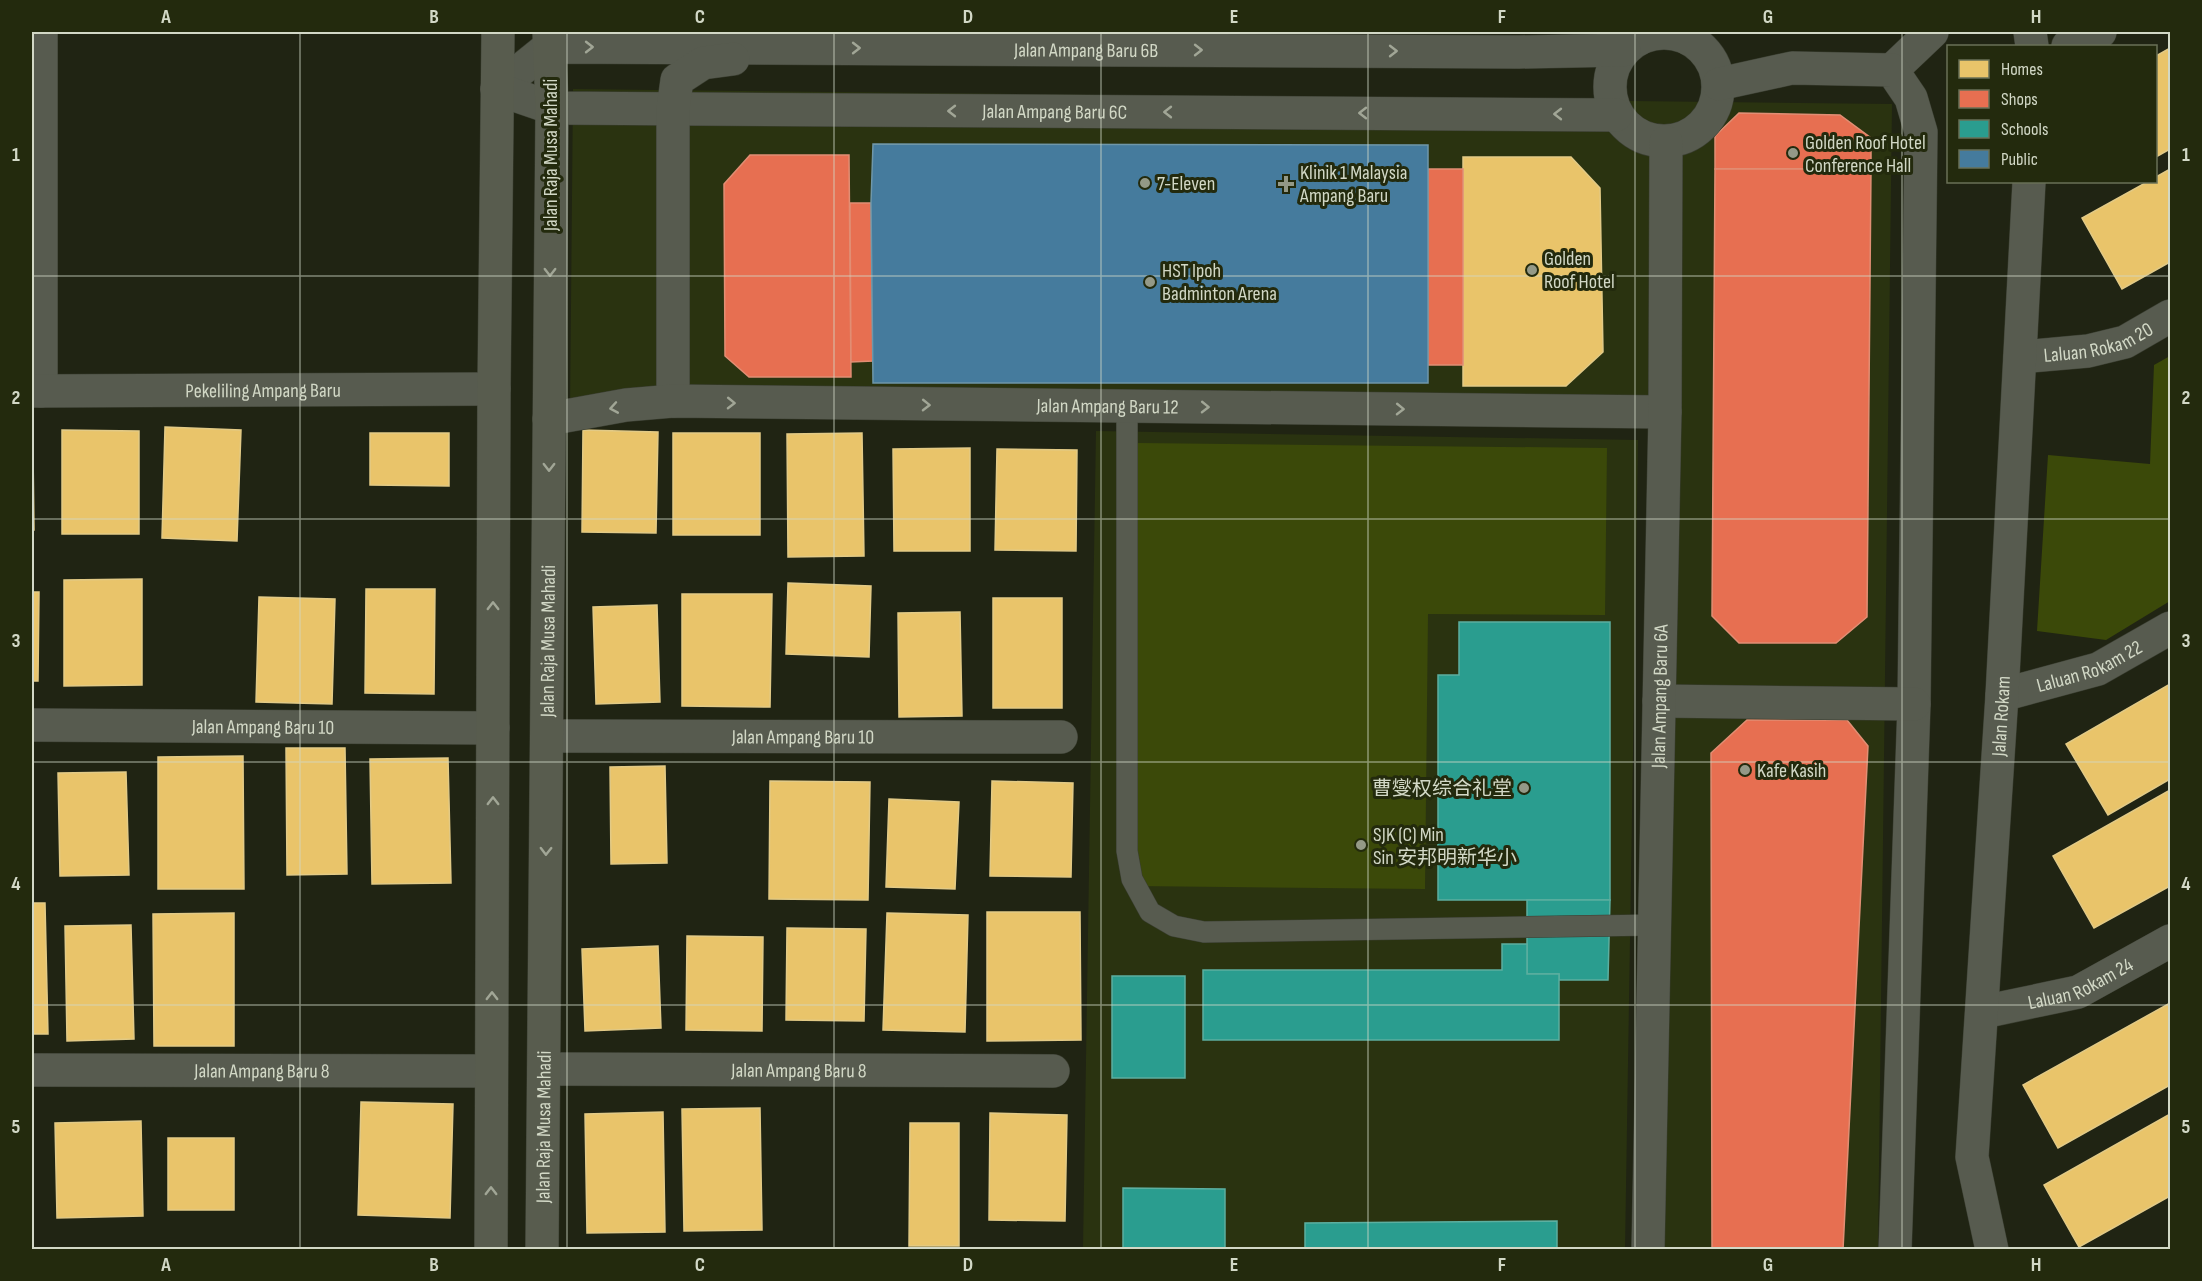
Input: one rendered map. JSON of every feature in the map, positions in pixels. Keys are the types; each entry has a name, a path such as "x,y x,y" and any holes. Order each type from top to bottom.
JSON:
{"main road":[{"path":"491,1250 494,389 498,32"},
{"name":"Jalan Raja Musa Mahadi","path":"542,1250 552,108 549,39"}],"street":[{"path":"36,391 41,32"},
{"path":"1719,84 1792,68 1892,70 1932,32"},
{"path":"2072,45 2100,32"},
{"path":"1656,34 1674,34 1691,40 1705,51 1715,66 1719,84 1717,101 1711,117 1699,130 1683,138 1666,142 1638,135 1626,126 1617,115 1610,99 1610,81 1614,65 1624,50 1638,39 1656,34"},
{"path":"497,89 549,39"},
{"name":"Jalan Ampang Baru 6B","path":"549,39 629,39 820,48 1517,42 1624,50"},
{"path":"672,400 673,109 677,80 703,63 820,48"},
{"path":"1892,70 1911,98 1921,132 1914,704 1895,1250"},
{"name":"Jalan Ampang Baru 6C","path":"497,89 552,108 1617,115"},
{"name":"Jalan Ampang Baru 6A","path":"1648,1250 1665,412 1666,142"},
{"name":"Jalan Rokam","path":"1992,1250 1972,1157 2002,695 2029,183"},
{"name":"Laluan Rokam 20","path":"2020,357 2088,351 2125,342 2170,316"},
{"name":"Pekeliling Ampang Baru","path":"36,391 494,389"},
{"name":"Jalan Ampang Baru 12","path":"549,419 626,405 672,400 1665,412"},
{"name":"Laluan Rokam 22","path":"2002,695 2098,669 2170,628"},
{"path":"1659,701 1914,704"},
{"name":"Jalan Ampang Baru 10","path":"32,725 493,728"},
{"name":"Jalan Ampang Baru 10","path":"547,736 1061,737"},
{"name":"Laluan Rokam 24","path":"1983,1012 2078,992 2170,941"},
{"name":"Jalan Ampang Baru 8","path":"544,1069 1053,1071"},
{"name":"Jalan Ampang Baru 8","path":"32,1070 491,1071"}],"lane":[{"path":"1127,407 1127,851 1132,879 1150,912 1174,926 1204,932 1655,925"}],"shaded area":[{"path":"573,89 1892,104 1878,1249 1646,1249 1656,425 570,412"},
{"path":"2170,356 2170,601 2106,640 2037,631 2048,455 2150,464 2154,365"},
{"name":"SJK (C) Min Sin 安邦明新华小","path":"1096,431 1638,440 1625,1249 1083,1250"},
{"path":"1138,443 1607,448 1605,615 1428,614 1425,889 1134,886"}],"building: Homes":[{"path":"2170,48 2170,149 2157,156 2157,55"},
{"name":"Golden Roof Hotel","path":"1463,157 1571,157 1600,188 1603,352 1566,386 1463,386"},
{"path":"2170,169 2170,262 2122,289 2082,218 2145,183 2157,183 2157,176"},
{"path":"165,427 241,430 237,541 162,538"},
{"path":"62,430 139,431 139,534 62,534"},
{"path":"583,430 658,432 656,533 582,532"},
{"path":"370,433 449,433 449,486 370,485"},
{"path":"673,433 760,433 760,535 673,535"},
{"path":"862,433 864,556 788,557 787,434"},
{"path":"970,448 970,551 894,551 893,449"},
{"path":"997,449 1077,450 1076,551 995,550"},
{"path":"33,452 34,530 32,530"},
{"path":"142,579 142,685 64,686 64,580"},
{"path":"788,583 871,586 869,657 786,654"},
{"path":"366,589 435,589 434,694 365,693"},
{"path":"32,592 39,592 38,681 32,681"},
{"path":"682,594 772,594 770,707 682,706"},
{"path":"259,597 335,599 332,704 256,702"},
{"path":"993,598 1062,598 1062,708 993,708"},
{"path":"657,605 660,702 596,704 593,607"},
{"path":"960,612 962,716 899,717 898,613"},
{"path":"2170,684 2170,779 2108,815 2066,744"},
{"path":"286,748 345,748 347,874 287,875"},
{"path":"243,756 244,889 158,889 158,757"},
{"path":"448,758 451,883 372,884 370,759"},
{"path":"665,766 667,863 611,864 610,767"},
{"path":"126,772 129,875 60,876 58,773"},
{"path":"770,781 870,782 868,900 769,899"},
{"path":"992,781 1073,783 1071,877 990,876"},
{"path":"2170,790 2170,886 2094,928 2053,856"},
{"path":"889,799 959,802 955,889 886,887"},
{"path":"32,903 45,903 48,1034 32,1034"},
{"path":"987,912 1080,912 1081,1040 987,1041"},
{"path":"234,913 234,1046 154,1046 153,914"},
{"path":"887,913 968,915 965,1032 883,1030"},
{"path":"131,925 134,1039 67,1041 65,926"},
{"path":"787,928 866,929 864,1021 786,1020"},
{"path":"687,936 763,937 762,1031 686,1030"},
{"path":"658,946 661,1028 585,1031 582,949"},
{"path":"2170,1003 2170,1085 2058,1148 2023,1085"},
{"path":"361,1102 453,1104 450,1218 358,1215"},
{"path":"760,1108 762,1230 684,1231 682,1109"},
{"path":"663,1112 665,1232 587,1233 585,1114"},
{"path":"990,1113 1067,1115 1065,1221 989,1220"},
{"path":"2170,1114 2170,1196 2079,1247 2044,1185"},
{"path":"141,1121 143,1216 57,1218 55,1123"},
{"path":"910,1123 959,1123 959,1246 909,1246"},
{"path":"168,1138 234,1138 234,1210 168,1210"}],"building: Shops":[{"name":"Golden Roof Hotel Conference Hall","path":"1739,113 1840,115 1871,138 1871,169 1715,169 1715,136"},
{"path":"750,155 849,155 851,377 749,377 725,356 724,184"},
{"path":"1428,169 1463,169 1463,365 1428,365"},
{"path":"1715,169 1871,169 1867,617 1836,643 1739,643 1712,616"},
{"path":"850,203 871,203 873,361 851,362"},
{"path":"1747,720 1847,720 1868,746 1843,1250 1712,1250 1711,753"}],"building: Schools":[{"name":"曹燮权综合礼堂","path":"1459,622 1610,622 1610,900 1438,900 1438,675 1459,675"},
{"path":"1527,900 1610,900 1608,980 1559,980 1559,974 1527,974"},
{"path":"1502,944 1527,944 1527,974 1559,974 1559,1040 1203,1040 1203,970 1502,970"},
{"path":"1112,976 1185,976 1185,1078 1112,1078"},
{"path":"1123,1188 1225,1189 1225,1250 1123,1250"},
{"path":"1557,1221 1557,1250 1305,1250 1305,1223"}],"building: Public":[{"name":"HST Ipoh Badminton Arena","path":"873,144 1428,145 1428,383 873,383 871,203"}],"place":[{"name":"Golden Roof Hotel Conference Hall","path":"1793,153"},
{"name":"7-Eleven","path":"1145,183"},
{"name":"Klinik 1 Malaysia Ampang Baru","path":"1286,184"},
{"name":"Golden Roof Hotel","path":"1532,270"},
{"name":"HST Ipoh Badminton Arena","path":"1150,282"},
{"name":"Kafe Kasih","path":"1745,770"},
{"name":"曹燮权综合礼堂","path":"1524,788"},
{"name":"SJK (C) Min Sin 安邦明新华小","path":"1361,845"}]}
